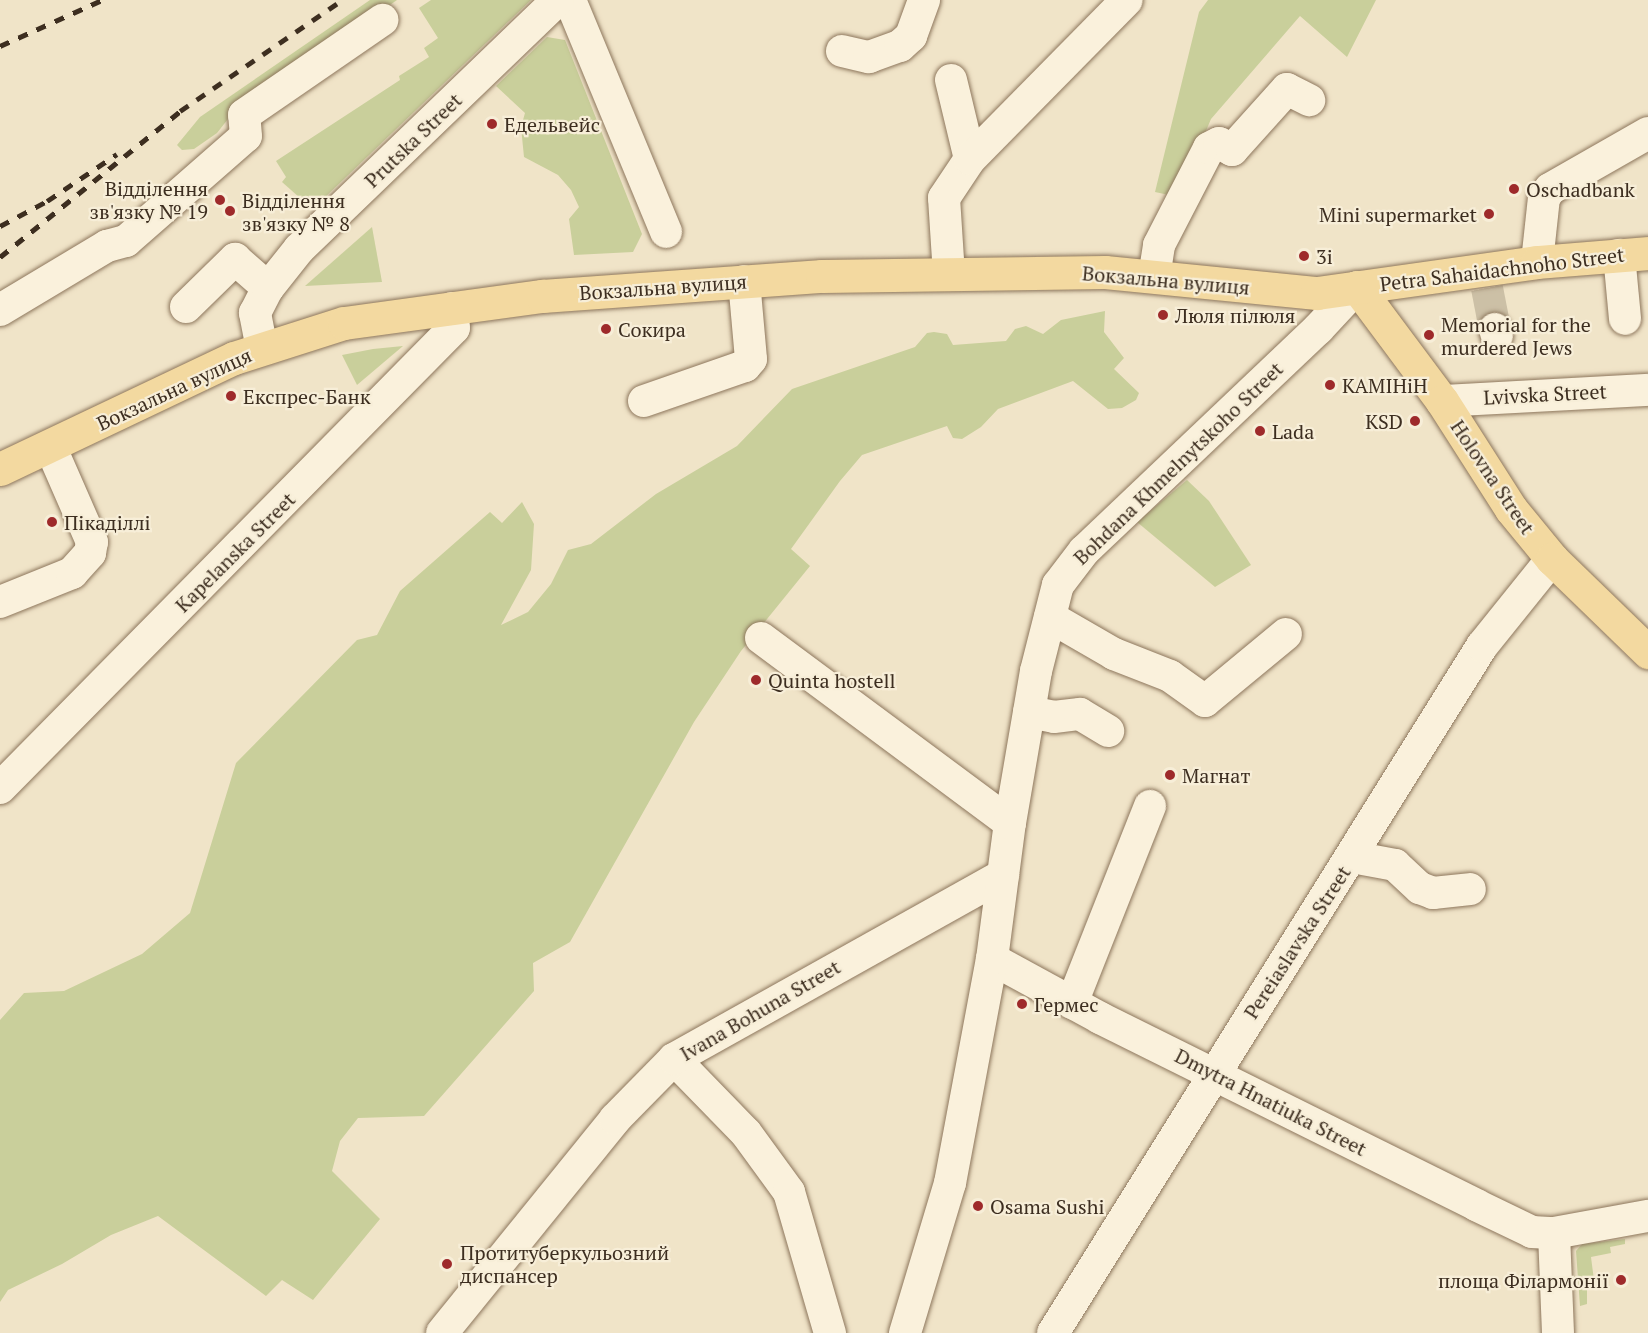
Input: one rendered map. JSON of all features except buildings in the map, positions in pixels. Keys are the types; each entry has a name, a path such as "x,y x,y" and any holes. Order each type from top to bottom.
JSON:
{"main road":[{"name":"Petra Sahaidachnoho Street","path":"1357,287 1485,279 1537,262 1633,254"},
{"name":"Вокзальна вулиця","path":"0,469 51,448 177,384 262,349 344,323 452,308 542,296 822,276 1105,272 1317,292 1357,287"},
{"name":"Holovna Street","path":"1357,287 1442,401 1511,508 1552,559 1648,652"}],"street":[{"name":"Prutska Street","path":"262,349 255,313 268,288 300,249 558,0"},
{"path":"570,0 666,232"},
{"path":"842,51 869,57 900,46 911,36 924,0"},
{"path":"948,274 944,198 970,159 1125,1"},
{"path":"0,310 107,246 126,242 246,136 244,116 382,20"},
{"path":"951,80 970,159"},
{"path":"1154,276 1159,245 1209,148 1219,143 1232,150 1287,89 1309,100"},
{"path":"1537,262 1544,198 1550,189 1648,133"},
{"path":"1625,319 1633,254"},
{"path":"186,307 235,259 268,288"},
{"path":"644,400 745,366 752,359 744,281"},
{"name":"Bohdana Khmelnytskoho Street","path":"992,959 1010,823 1029,712 1058,585 1084,551 1318,329 1357,287"},
{"name":"Kapelanska Street","path":"0,788 454,328 452,308"},
{"name":"Lvivska Street","path":"1442,401 1648,390"},
{"path":"0,602 72,573 90,553 92,542 51,448"},
{"name":"Pereiaslavska Street","path":"1053,1333 1482,646 1552,559"},
{"path":"1050,617 1114,654 1170,676 1205,701 1286,634"},
{"path":"761,638 1010,823"},
{"path":"1029,712 1054,717 1080,714 1108,731"},
{"path":"1072,1003 1150,806"},
{"path":"1352,857 1395,865 1420,888 1433,893 1470,888"},
{"name":"Ivana Bohuna Street","path":"442,1333 615,1119 674,1059 1003,875"},
{"path":"905,1333 950,1183 992,959"},
{"name":"Dmytra Hnatiuka Street","path":"992,959 1072,1003 1532,1232 1554,1233 1648,1216"},
{"path":"674,1059 747,1133 789,1192 830,1333"},
{"path":"1554,1233 1558,1333"}],"green space":[{"path":"370,0 397,0 228,119 217,133 194,149 182,150 177,145 200,117"},
{"path":"431,0 531,0 320,202 300,198 282,182 286,177 276,161 400,80 399,76 429,57 424,48 438,38 419,8"},
{"path":"1208,0 1376,0 1347,57 1300,16 1211,119 1178,197 1155,192 1199,12"},
{"path":"547,37 565,40 642,234 633,252 574,255 569,219 579,207 571,190 558,175 524,157 521,127 525,113 496,86"},
{"path":"372,227 382,282 305,286"},
{"path":"1105,311 1104,332 1124,358 1114,369 1139,393 1136,400 1122,408 1108,409 1073,381 998,409 981,427 962,439 953,438 947,426 862,455 840,481 791,549 810,566 741,651 694,722 570,942 533,963 534,991 424,1116 358,1118 340,1141 332,1171 380,1219 313,1300 282,1280 266,1296 158,1216 111,1235 62,1264 8,1290 0,1302 0,1020 24,993 64,991 142,954 190,913 236,763 357,640 377,635 400,591 490,512 502,523 522,502 534,524 531,570 501,625 528,612 551,584 568,550 591,544 656,494 737,446 792,389 915,347 927,333 947,334 953,345 1006,341 1015,329 1026,326 1043,334 1061,320"},
{"path":"403,346 357,385 342,355 373,349"},
{"path":"1187,480 1209,501 1251,565 1215,587 1137,522"},
{"path":"1625,1239 1625,1244 1610,1247 1611,1253 1591,1257 1595,1288 1587,1288 1587,1304 1580,1306 1576,1251 1582,1244"}],"tunnel":[{"path":"1487,288 1495,329"}],"railway":[{"path":"0,46 102,0"},
{"path":"0,257 180,111 342,0"},
{"path":"0,226 47,201 117,154"}],"place":[{"name":"Едельвейс","path":"492,124"},
{"name":"Oschadbank","path":"1514,189"},
{"name":"Відділення зв'язку № 19","path":"220,200"},
{"name":"Відділення зв'язку № 8","path":"230,211"},
{"name":"Mini supermarket","path":"1489,214"},
{"name":"3i","path":"1304,256"},
{"name":"Люля пілюля","path":"1163,315"},
{"name":"Сокира","path":"606,329"},
{"name":"Memorial for the murdered Jews","path":"1429,335"},
{"name":"КАМІНіН","path":"1330,385"},
{"name":"Eкспрес-Банк","path":"231,396"},
{"name":"KSD","path":"1415,421"},
{"name":"Lada","path":"1260,431"},
{"name":"Пікаділлі","path":"52,522"},
{"name":"Quinta hostell","path":"756,680"},
{"name":"Магнат","path":"1170,775"},
{"name":"Гермес","path":"1022,1004"},
{"name":"Osama Sushi","path":"978,1206"},
{"name":"Протитуберкульозний диспансер","path":"447,1264"},
{"name":"площа Філармонії","path":"1621,1280"}]}
